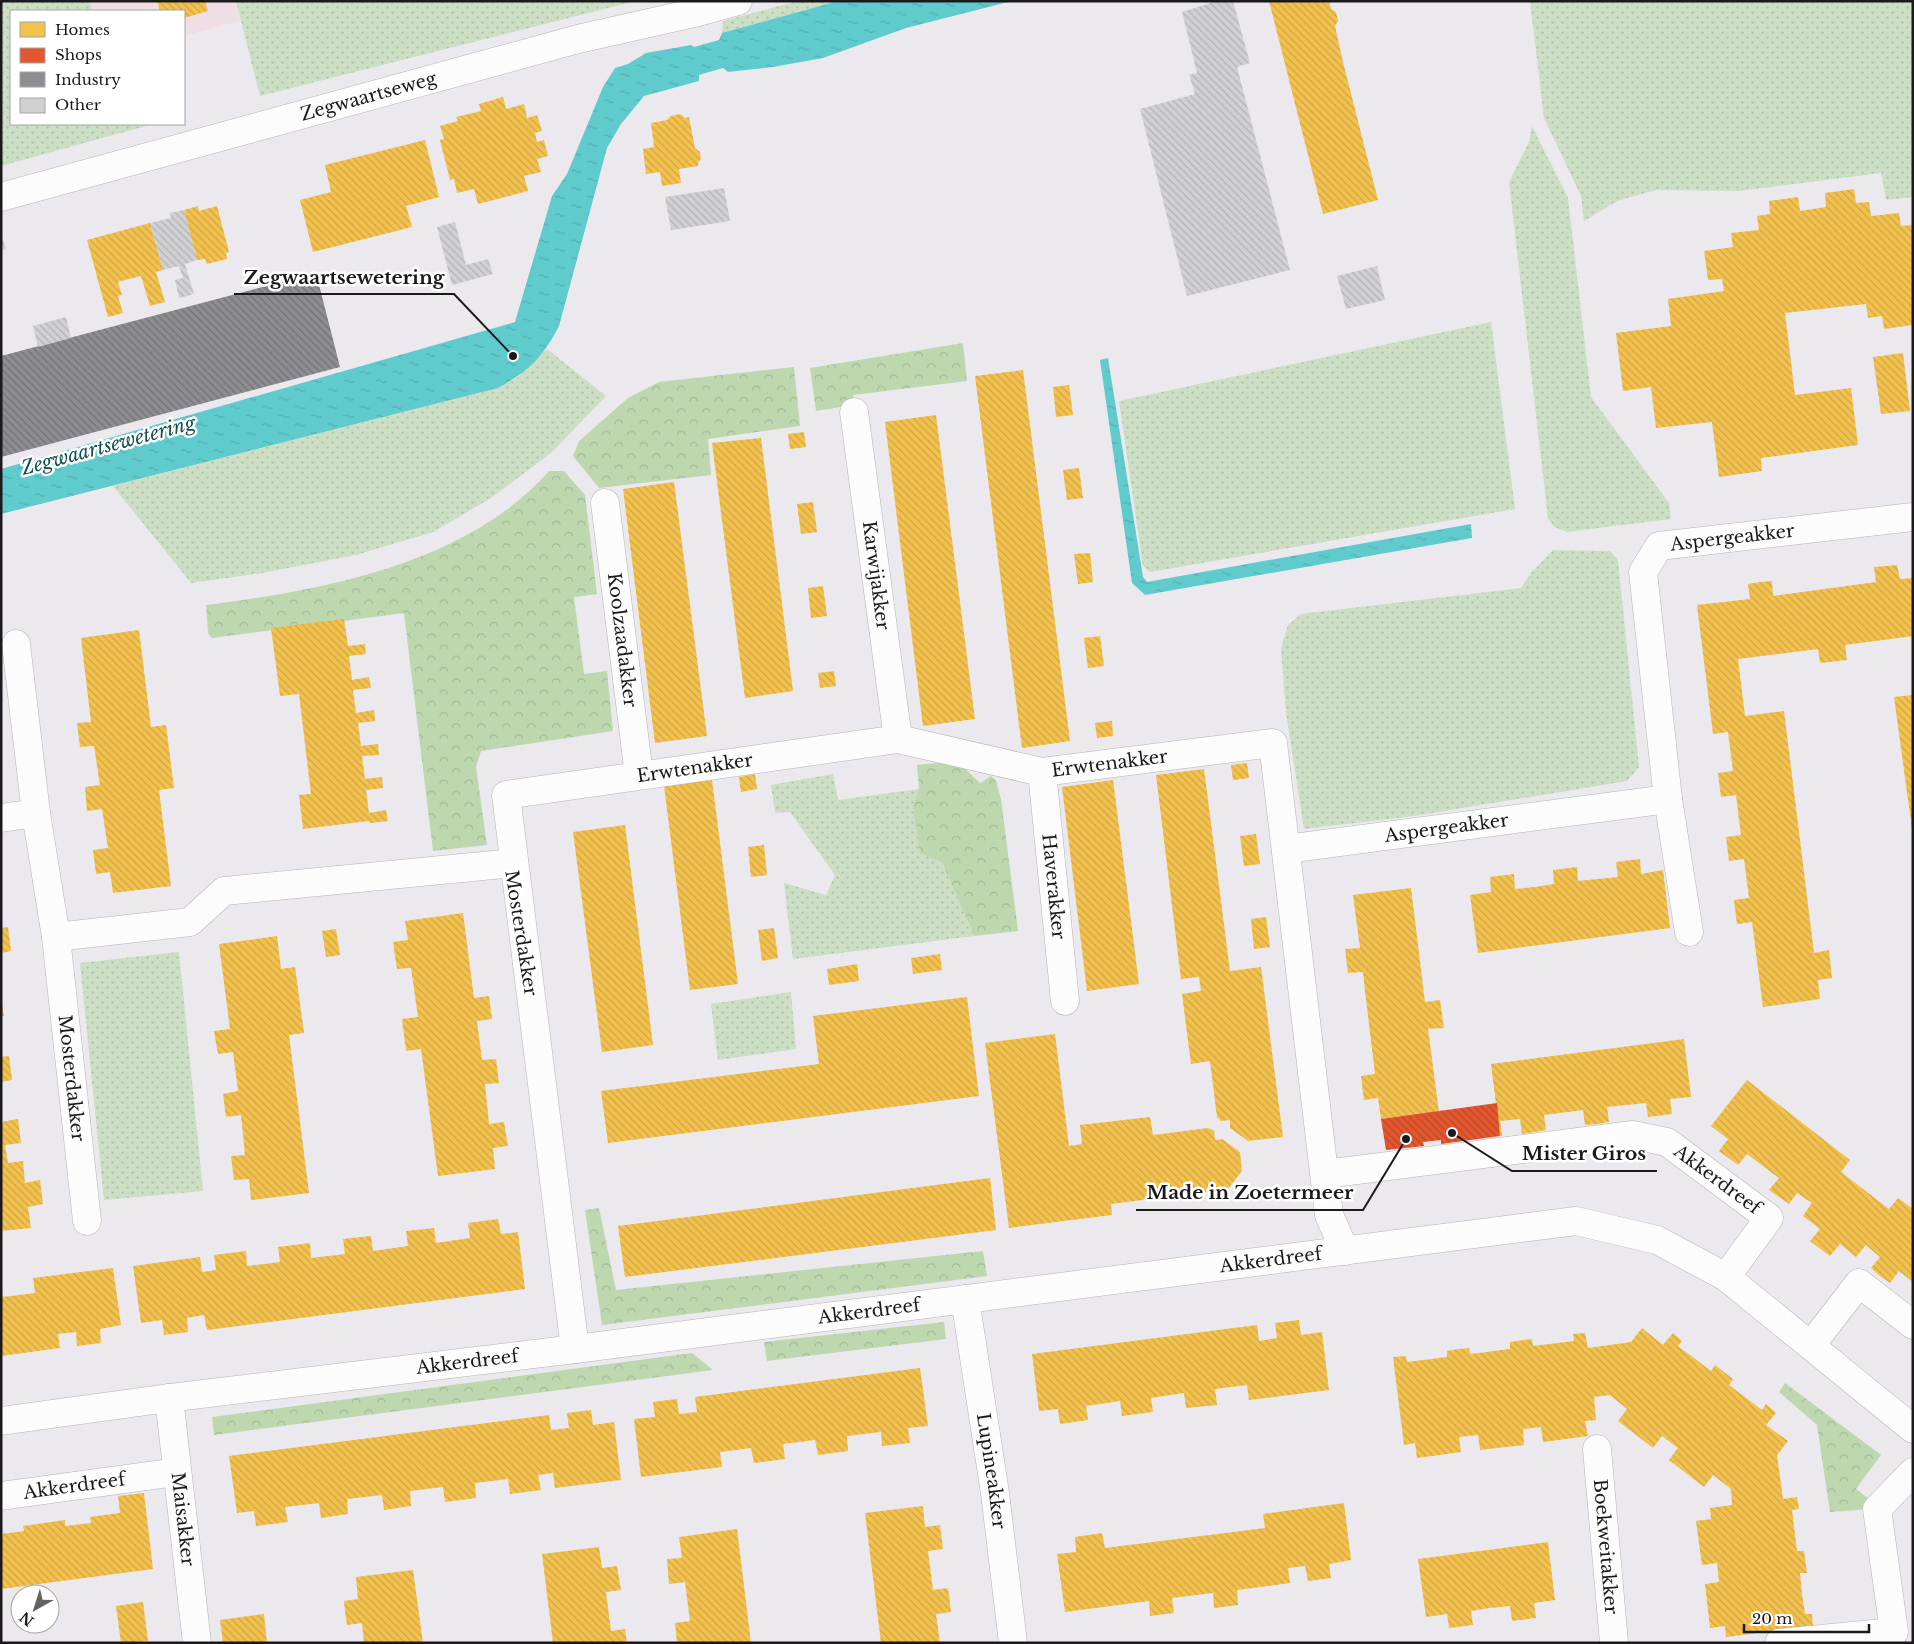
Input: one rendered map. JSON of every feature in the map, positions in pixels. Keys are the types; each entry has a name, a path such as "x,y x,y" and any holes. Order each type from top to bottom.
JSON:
{"street":[{"name":"Zegwaartseweg","path":"1,197 578,39 738,1"},
{"name":"Karwijakker","path":"854,412 898,740"},
{"name":"Koolzaadakker","path":"605,503 639,775"},
{"name":"Aspergeakker","path":"1688,932 1668,799 1643,572 1659,546 1913,517"},
{"name":"Mosterdakker","path":"16,644 36,813 56,937 88,1221"},
{"name":"Erwtenakker","path":"514,863 506,795 898,740 1042,772 1273,743 1329,1215 1344,1251"},
{"name":"Haverakker","path":"1042,772 1065,1002"},
{"name":"Aspergeakker","path":"1286,848 1668,799"},
{"path":"1,818 36,813"},
{"name":"Mosterdakker","path":"56,937 190,922 224,892 514,863 575,1349"},
{"name":"Akkerdreef","path":"1325,1174 1633,1135 1667,1142 1769,1218 1726,1277"},
{"name":"Akkerdreef","path":"1,1421 169,1398 575,1349 1576,1221 1657,1240 1726,1277 1913,1429"},
{"path":"1811,1345 1859,1283 1913,1324"},
{"name":"Lupineakker","path":"965,1299 995,1493 1014,1643"},
{"name":"Maisakker","path":"169,1398 197,1643"},
{"name":"Boekweitakker","path":"1597,1449 1614,1643"},
{"name":"Akkerdreef","path":"1,1496 177,1472"},
{"path":"1779,1643 1894,1632 1876,1510 1913,1472"}],"shaded area":[{"path":"90,1 236,1 240,21 185,36 185,10 92,10"}],"green space":[{"path":"1,1 90,1 92,10 10,10 10,125 149,125 1,166"},
{"path":"236,1 636,1 260,96"},
{"path":"798,1 838,1 722,33 723,21"},
{"path":"1530,1 1913,1 1913,197 1886,200 1881,173 1739,191 1656,190 1617,201 1584,221 1581,196 1544,118"},
{"path":"1532,126 1568,198 1591,397 1669,503 1671,519 1567,532 1554,527 1548,518 1509,182 1529,142"},
{"path":"1491,322 1515,509 1150,572 1143,566 1119,401"},
{"path":"963,343 967,381 853,395 853,405 816,411 810,368"},
{"path":"547,349 606,396 551,453 491,498 433,532 356,555 262,573 191,583 113,486 498,388 518,377"},
{"path":"794,367 800,426 708,439 711,475 599,488 573,456 579,441 628,398 659,382"},
{"path":"549,471 564,471 585,495 597,594 574,597 584,674 607,671 613,731 481,751 476,767 487,845 433,851 404,613 212,638 208,633 206,605 298,591 345,581 391,567 436,550 477,529 516,503"},
{"path":"1553,550 1610,551 1618,560 1639,767 1627,781 1414,816 1304,829 1286,712 1281,649 1288,625 1301,614 1521,588 1531,573"},
{"path":"957,761 980,783 991,776 996,781 1001,799 1018,931 974,936 942,862 920,853 913,806 919,789 917,765"},
{"path":"833,774 838,800 919,789 913,806 942,862 974,936 793,959 784,883 826,895 835,875 790,812 775,813 771,785"},
{"path":"179,952 203,1191 104,1200 80,963"},
{"path":"791,992 796,1049 718,1060 711,1004"},
{"path":"599,1208 616,1290 983,1251 987,1276 602,1325 585,1210"},
{"path":"944,1322 946,1339 767,1361 764,1342"},
{"path":"692,1353 713,1370 214,1435 212,1417"},
{"path":"1785,1383 1881,1455 1856,1489 1875,1504 1871,1509 1830,1512 1817,1425 1779,1392"}],"water":[{"path":"838,1 1012,1 906,28 823,58 773,67 728,72 723,68 699,75 699,81 644,96 621,124 607,148 559,326 541,355 518,376 498,388 1,514 1,469 515,322 552,196 567,174 603,87 615,68 628,64 646,53 691,45 694,47 719,40 722,33"},
{"path":"1108,358 1143,577 1147,582 1471,524 1472,538 1145,595 1132,583 1100,360"}],"building: Homes":[{"path":"157,1 205,1 208,11 185,18 185,10 160,10"},
{"path":"1269,1 1329,1 1331,9 1336,12 1338,21 1335,26 1342,58 1378,200 1323,214"},
{"path":"503,97 506,109 524,104 527,118 537,115 542,131 535,133 537,142 544,140 548,156 537,159 541,172 524,176 528,191 478,204 474,189 457,193 454,179 450,180 440,140 444,139 440,126 458,121 456,117 481,111 479,104"},
{"path":"680,114 685,118 689,117 695,148 700,152 701,159 698,166 679,169 681,183 662,186 660,172 646,174 643,149 654,147 651,123 667,120 671,116"},
{"path":"425,140 439,197 406,206 412,227 313,252 300,200 331,192 325,165"},
{"path":"1854,189 1856,203 1869,202 1871,216 1899,213 1901,226 1913,225 1913,325 1884,329 1882,316 1868,318 1866,304 1785,313 1795,395 1851,388 1858,445 1761,458 1762,471 1719,477 1712,422 1656,428 1651,387 1623,391 1616,333 1671,326 1668,299 1724,291 1722,279 1708,280 1704,251 1733,247 1731,233 1759,230 1757,216 1770,214 1769,201 1798,197 1800,211 1826,207 1825,193"},
{"path":"198,206 199,211 217,206 229,252 226,253 227,259 207,264 205,259 197,260 184,210"},
{"path":"150,223 163,270 156,272 165,302 150,306 141,276 129,279 118,282 122,295 118,296 123,313 108,317 87,240"},
{"path":"1903,353 1910,411 1881,414 1873,357"},
{"path":"1023,370 1070,741 1022,748 975,376"},
{"path":"1069,385 1073,415 1056,417 1053,387"},
{"path":"936,415 975,719 923,726 885,422"},
{"path":"804,432 806,447 790,449 788,434"},
{"path":"761,438 793,691 745,698 712,443"},
{"path":"1079,468 1083,498 1067,500 1063,470"},
{"path":"674,482 707,736 655,743 623,489"},
{"path":"813,502 817,532 801,534 797,504"},
{"path":"1090,553 1093,582 1078,584 1074,554"},
{"path":"1897,565 1900,579 1913,578 1913,636 1845,645 1847,660 1820,663 1818,649 1738,659 1745,716 1784,711 1814,953 1829,950 1832,978 1818,980 1820,999 1763,1007 1752,922 1737,924 1734,900 1749,898 1744,859 1729,861 1726,837 1741,835 1736,795 1721,797 1718,773 1733,771 1728,732 1713,734 1697,605 1750,599 1748,584 1760,582 1772,581 1773,596 1876,582 1874,567"},
{"path":"823,586 827,616 811,618 808,588"},
{"path":"344,619 348,646 365,644 366,654 349,656 352,680 369,677 371,688 353,690 356,713 374,710 375,717 375,721 358,723 361,746 378,744 379,755 362,756 365,779 382,777 383,788 366,790 369,813 386,810 388,821 370,823 369,821 303,829 299,795 311,794 299,694 280,696 271,628"},
{"path":"139,630 151,727 166,725 174,788 159,790 171,886 113,893 110,872 96,874 93,850 108,848 102,809 87,811 85,787 100,785 94,746 80,747 77,723 91,722 81,638"},
{"path":"1100,636 1104,666 1088,668 1084,638"},
{"path":"834,671 836,686 820,688 818,673"},
{"path":"1913,695 1913,829 1912,829 1894,697"},
{"path":"1112,721 1113,736 1097,738 1095,723"},
{"path":"1247,763 1249,778 1233,780 1231,765"},
{"path":"1204,769 1230,971 1261,967 1283,1137 1248,1141 1230,1128 1230,1120 1221,1121 1217,1117 1210,1061 1191,1064 1182,994 1201,991 1199,977 1181,979 1156,775"},
{"path":"755,774 757,789 741,792 739,777"},
{"path":"712,780 738,984 690,990 664,786"},
{"path":"1113,780 1139,984 1087,991 1062,787"},
{"path":"625,825 653,1045 602,1052 573,832"},
{"path":"1256,834 1260,864 1244,866 1240,836"},
{"path":"764,845 767,875 751,877 748,847"},
{"path":"1640,859 1641,874 1663,870 1670,928 1478,953 1470,895 1491,892 1490,877 1514,874 1515,889 1535,887 1554,884 1553,870 1577,867 1578,881 1618,877 1616,862"},
{"path":"1411,888 1425,1002 1440,1000 1444,1028 1428,1029 1439,1112 1381,1119 1378,1098 1364,1100 1361,1076 1375,1074 1363,972 1348,973 1345,949 1360,948 1353,895"},
{"path":"463,913 474,998 489,996 492,1019 477,1021 482,1060 496,1059 499,1083 485,1084 489,1124 504,1122 508,1146 493,1148 495,1169 438,1176 421,1049 406,1051 402,1019 418,1017 411,968 397,969 393,942 408,940 405,921"},
{"path":"1266,917 1270,947 1254,949 1251,919"},
{"path":"8,927 11,951 1,953 1,928"},
{"path":"774,928 778,958 762,961 758,930"},
{"path":"336,929 340,955 326,957 322,931"},
{"path":"277,936 281,969 295,967 304,1033 289,1035 309,1193 251,1200 249,1179 234,1180 231,1156 245,1155 241,1115 226,1117 223,1094 238,1091 233,1052 218,1054 214,1031 230,1029 219,944"},
{"path":"940,954 942,970 913,974 911,958"},
{"path":"857,964 859,981 829,985 827,969"},
{"path":"967,997 979,1096 608,1143 601,1091 819,1064 813,1016"},
{"path":"1,999 4,1016 1,1016"},
{"path":"1055,1034 1069,1146 1082,1144 1080,1125 1150,1117 1153,1135 1208,1128 1214,1131 1215,1140 1222,1139 1240,1152 1242,1171 1228,1189 1111,1204 1112,1215 1009,1228 985,1043"},
{"path":"1684,1039 1691,1097 1670,1099 1672,1114 1648,1117 1646,1103 1607,1107 1609,1122 1585,1125 1583,1110 1544,1115 1546,1130 1522,1134 1520,1119 1500,1121 1502,1136 1500,1136 1491,1064"},
{"path":"9,1056 12,1080 1,1082 1,1057"},
{"path":"1747,1080 1850,1160 1841,1172 1889,1209 1898,1198 1913,1209 1913,1282 1899,1271 1890,1283 1880,1276 1871,1268 1880,1257 1866,1245 1856,1257 1840,1244 1830,1256 1810,1241 1820,1229 1803,1216 1812,1203 1797,1193 1789,1204 1769,1190 1779,1178 1747,1154 1738,1165 1719,1151 1728,1139 1711,1126"},
{"path":"18,1119 21,1143 5,1145 8,1163 23,1161 25,1183 40,1180 43,1204 28,1207 31,1228 1,1231 1,1122"},
{"path":"990,1178 996,1230 625,1277 618,1226"},
{"path":"498,1219 501,1234 518,1232 525,1289 207,1330 204,1315 187,1318 188,1332 164,1335 162,1320 141,1323 133,1266 200,1257 202,1272 216,1270 214,1255 246,1251 247,1266 280,1262 278,1247 310,1243 311,1258 345,1254 343,1239 371,1236 373,1251 408,1246 406,1231 434,1228 436,1243 470,1238 468,1223"},
{"path":"113,1268 121,1325 100,1329 101,1343 77,1346 76,1332 58,1334 60,1348 1,1356 1,1290 3,1297 35,1293 33,1278"},
{"path":"1299,1320 1301,1335 1322,1332 1329,1390 1249,1400 1247,1385 1215,1389 1217,1405 1186,1408 1184,1393 1151,1398 1153,1412 1122,1416 1120,1401 1086,1406 1088,1420 1060,1424 1058,1409 1039,1411 1032,1354 1257,1325 1259,1341 1277,1338 1275,1323"},
{"path":"1642,1328 1663,1345 1673,1333 1682,1341 1678,1346 1711,1371 1715,1365 1733,1379 1729,1385 1762,1410 1766,1404 1776,1413 1766,1425 1788,1441 1777,1455 1783,1499 1797,1497 1799,1509 1792,1510 1797,1551 1804,1551 1807,1573 1800,1573 1802,1594 1805,1614 1812,1614 1813,1626 1726,1637 1725,1626 1710,1628 1705,1584 1719,1582 1717,1563 1702,1565 1696,1521 1711,1519 1710,1508 1732,1505 1731,1489 1713,1475 1704,1487 1669,1460 1678,1448 1662,1436 1653,1448 1618,1421 1627,1409 1610,1395 1594,1397 1596,1420 1585,1421 1588,1436 1543,1442 1541,1427 1523,1429 1524,1445 1480,1450 1478,1435 1459,1437 1461,1452 1417,1458 1415,1443 1404,1445 1393,1357 1406,1356 1407,1362 1447,1357 1447,1351 1469,1348 1470,1354 1510,1349 1510,1342 1532,1339 1533,1346 1574,1341 1573,1334 1585,1333 1588,1348 1631,1342"},
{"path":"920,1368 928,1426 908,1428 910,1443 882,1446 881,1432 847,1436 848,1451 818,1455 815,1440 783,1444 785,1459 754,1463 751,1448 720,1452 722,1467 641,1477 634,1419 655,1417 653,1402 677,1399 679,1414 697,1412 695,1397"},
{"path":"591,1410 593,1425 614,1422 621,1480 555,1488 553,1473 538,1475 541,1490 510,1494 508,1479 475,1483 476,1498 445,1502 443,1487 410,1491 411,1506 384,1510 382,1495 347,1499 348,1514 321,1518 319,1503 285,1507 288,1522 256,1526 254,1511 237,1513 229,1456 549,1415 551,1430 569,1428 567,1413"},
{"path":"144,1493 153,1569 39,1584 10,1584 10,1588 1,1589 1,1534 24,1531 23,1526 65,1520 65,1526 91,1523 90,1517 120,1513 118,1496"},
{"path":"1344,1503 1351,1560 1329,1564 1331,1578 1308,1581 1305,1566 1288,1568 1290,1583 1237,1590 1238,1605 1214,1608 1213,1593 1172,1598 1174,1613 1150,1616 1149,1601 1065,1612 1057,1554 1076,1552 1075,1537 1102,1533 1105,1548 1265,1528 1263,1514"},
{"path":"923,1506 925,1527 940,1525 943,1549 928,1551 933,1590 948,1588 951,1612 936,1614 940,1643 881,1643 865,1513"},
{"path":"737,1529 751,1643 677,1643 675,1623 690,1621 685,1582 669,1584 667,1559 682,1558 679,1537"},
{"path":"1548,1542 1555,1600 1534,1603 1536,1618 1512,1621 1510,1606 1471,1611 1473,1625 1449,1628 1447,1614 1426,1617 1418,1559"},
{"path":"599,1547 602,1568 617,1566 621,1590 606,1592 611,1631 625,1629 627,1643 553,1643 542,1554"},
{"path":"413,1570 423,1643 364,1643 362,1623 347,1625 345,1612 344,1601 358,1599 356,1577"},
{"path":"143,1602 148,1641 121,1643 116,1606"},
{"path":"264,1614 267,1643 223,1643 220,1620"}],"building: Shops":[{"path":"1497,1103 1500,1136 1441,1144 1441,1140 1423,1142 1424,1146 1386,1150 1381,1119"}],"building: Industry":[{"path":"316,273 340,367 1,457 1,356"}],"building: Other":[{"path":"1217,1 1233,1 1250,63 1237,67 1290,270 1187,296 1140,109 1195,94 1189,75 1197,73 1182,12"},
{"path":"724,188 730,221 671,230 665,197"},
{"path":"184,210 197,260 185,264 194,294 179,298 175,280 183,278 179,266 163,270 150,223 171,218 170,213"},
{"path":"455,222 466,265 488,259 493,274 452,285 437,227"},
{"path":"1,235 6,249 1,250"},
{"path":"1377,266 1385,300 1346,309 1337,276"},
{"path":"66,317 71,338 38,347 33,326"}],"place":[{"name":"Zegwaartsewetering","path":"513,356"},
{"name":"Mister Giros","path":"1452,1133"},
{"name":"Made in Zoetermeer","path":"1406,1139"}]}
